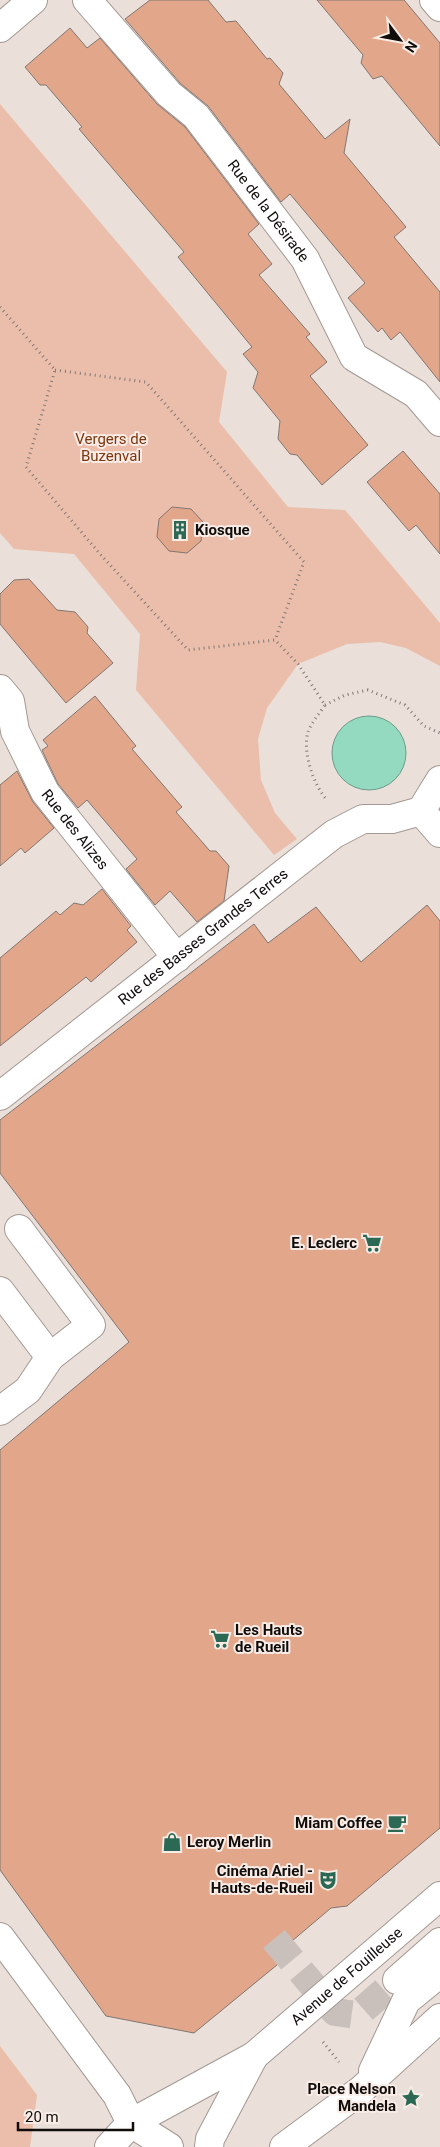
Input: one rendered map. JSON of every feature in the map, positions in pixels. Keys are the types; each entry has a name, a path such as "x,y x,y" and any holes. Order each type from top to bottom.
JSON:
{"street":[{"path":"0,28 33,0"},
{"name":"Rue de la Désirade","path":"87,0 169,94 196,116 305,258 354,357 416,394 440,422"},
{"path":"434,0 440,7"},
{"name":"Rue des Alizes","path":"3,700 15,731 45,792 177,958"},
{"path":"440,780 421,811 440,833"},
{"name":"Rue des Basses Grandes Terres","path":"0,1096 334,834 364,819 392,819 421,811"},
{"path":"0,1411 28,1390 50,1357 90,1325 19,1229"},
{"path":"0,1291 50,1357"},
{"name":"Avenue de Fouilleuse","path":"109,2147 254,2056 440,1896"},
{"path":"0,1937 117,2095 129,2135 169,2147"},
{"path":"396,1980 440,1942"},
{"path":"367,2084 406,2001 440,1973"},
{"path":"284,2147 367,2084 437,2026"},
{"name":"Avenue de Fouilleuse","path":"210,2147 210,2139 254,2056"}],"path":[{"path":"0,307 55,370 146,382 304,562 275,640"},
{"path":"55,370 26,467 100,554 188,650 275,640"},
{"path":"275,640 298,664 326,706"},
{"path":"364,819 334,808 317,789 307,755 308,732 326,706 345,695 368,690 405,705 424,726 440,733"},
{"path":"322,2041 344,2068"}],"green space":[{"name":"Vergers de Buzenval","path":"0,104 227,372 219,422 288,507 345,510 440,623 440,666 406,648 380,642 347,644 298,664 267,708 258,739 261,780 275,813 297,839 274,855 136,690 140,634 74,554 14,549 0,533"},
{"path":"0,2046 37,2095 30,2147 0,2147"}],"shaded area":[{"path":"362,716 376,716 390,722 400,732 406,746 406,760 400,774 390,784 376,790 362,790 348,784 338,774 332,760 332,746 338,732 348,722"}],"building":[{"path":"150,0 208,0 226,22 236,21 267,59 270,58 283,73 279,84 325,139 350,119 344,153 406,227 394,237 440,292 440,382 400,332 391,340 382,328 378,332 348,298 365,283 290,194 281,202 208,106 180,83 125,19"},
{"path":"317,0 404,0 440,43 440,146 382,76 373,79 361,63 363,55"},
{"path":"70,28 87,48 100,38 157,104 185,127 259,224 248,234 272,264 259,275 310,334 306,337 327,362 310,376 368,445 322,485 297,455 290,454 278,439 280,421 253,388 258,372 243,354 252,347 178,257 184,252 79,129 82,127 46,85 40,85 25,67"},
{"path":"403,451 440,494 440,554 416,525 409,531 367,482"},
{"name":"Kiosque","path":"172,507 191,509 203,522 201,541 187,553 169,551 157,537 159,519"},
{"path":"29,579 57,610 75,612 88,627 87,633 113,663 66,703 0,624 0,594 14,580"},
{"path":"95,696 136,746 132,749 182,807 176,812 210,851 216,851 229,866 224,901 197,922 170,891 155,905 126,869 137,859 87,800 78,808 58,784 42,750 48,746 43,740"},
{"path":"17,771 33,802 54,828 25,853 21,848 0,866 0,785"},
{"path":"102,889 131,926 127,930 137,942 91,982 86,977 0,1046 0,958 56,911 60,915 74,903 83,905"},
{"name":"Les Hauts de Rueil","path":"427,905 440,921 440,1828 347,1906 331,1908 292,1941 283,1960 194,2033 106,2016 0,1870 0,1450 129,1342 0,1173 0,1120 254,924 268,943 316,907 361,962"}],"tunnel":[{"path":"274,1939 335,2012 357,2015 397,1980"}],"place":[{"name":"Kiosque","path":"180,530"},
{"name":"E. Leclerc","path":"372,1243"},
{"name":"Les Hauts de Rueil","path":"220,1639"},
{"name":"Miam Coffee","path":"397,1823"},
{"name":"Leroy Merlin","path":"172,1842"},
{"name":"Cinéma Ariel - Hauts-de-Rueil","path":"328,1880"},
{"name":"Place Nelson Mandela","path":"411,2098"}]}
